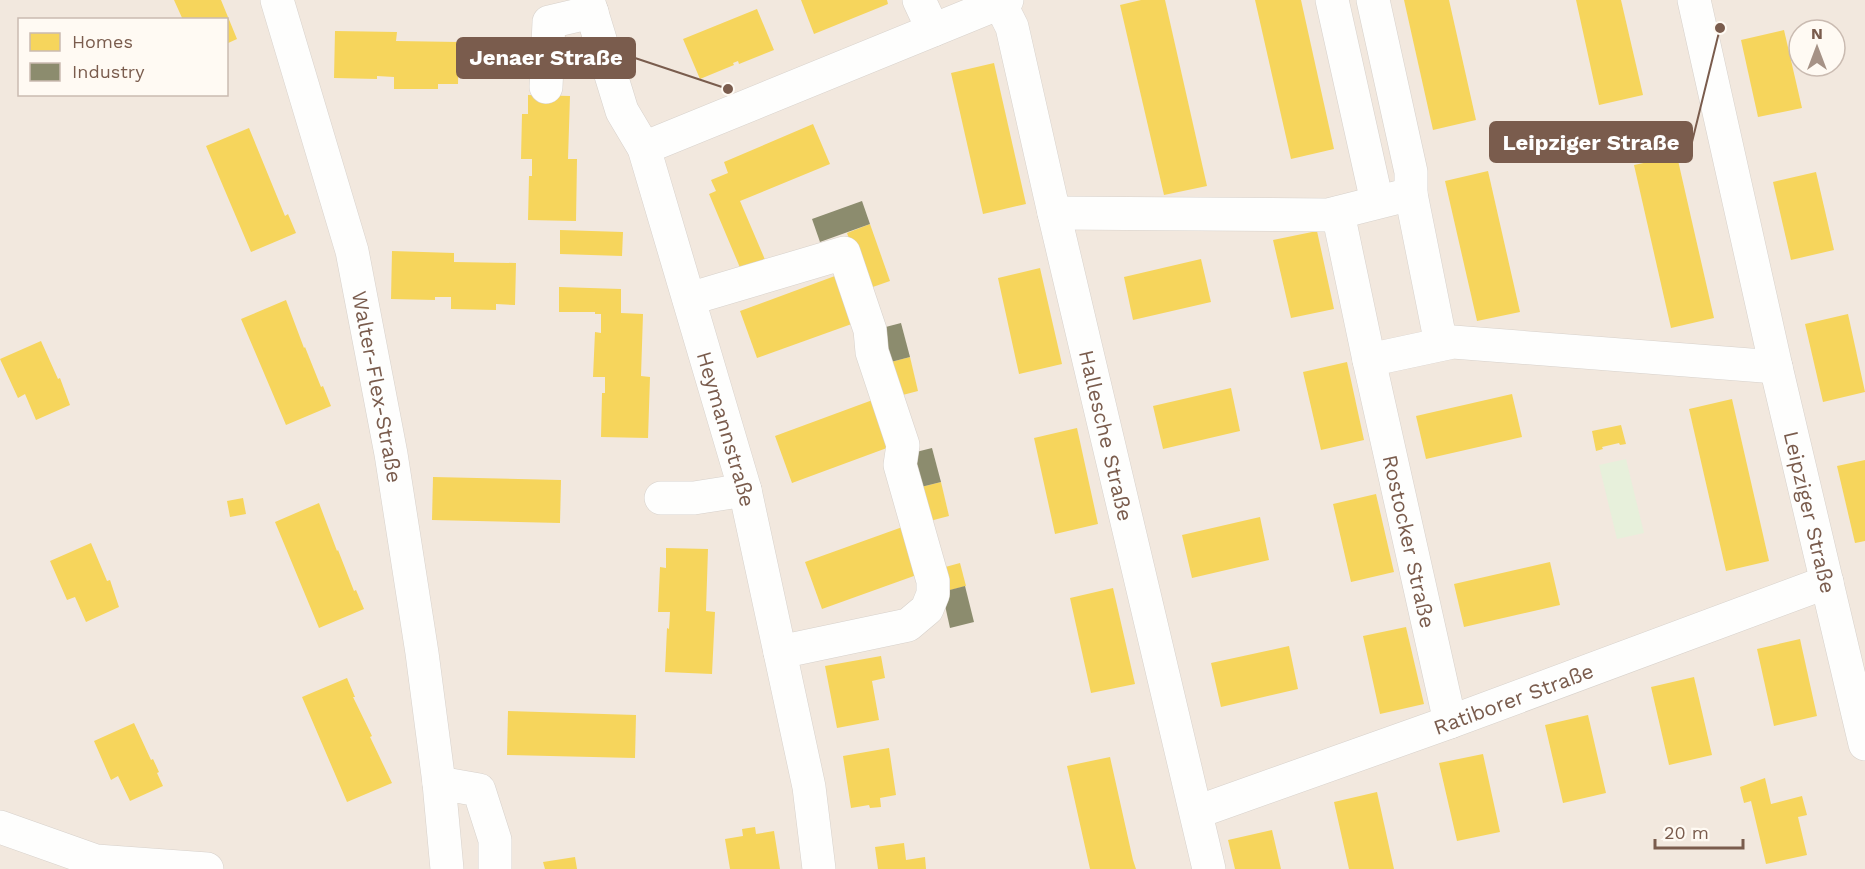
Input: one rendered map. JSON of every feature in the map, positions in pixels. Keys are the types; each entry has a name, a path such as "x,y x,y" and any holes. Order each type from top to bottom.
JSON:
{"street":[{"name":"Walter-Flex-Straße","path":"277,0 352,251 391,454 422,653 439,783 447,869"},
{"path":"919,0 933,30"},
{"path":"1332,0 1377,202"},
{"path":"1373,0 1411,172 1411,194 1441,344"},
{"name":"Leipziger Straße","path":"1694,0 1776,367 1865,744"},
{"path":"644,148 1003,1"},
{"name":"Hallesche Straße","path":"1003,1 1012,27 1209,869"},
{"path":"546,87 549,22 590,6"},
{"name":"Heymannstraße","path":"590,6 622,111 644,148 745,490 809,787 819,869"},
{"path":"1054,213 1328,215 1411,194"},
{"name":"Rostocker Straße","path":"1338,213 1450,722"},
{"path":"689,299 844,253 870,330 872,352 903,445 900,465 933,581 933,594 927,609 908,625 780,652"},
{"path":"1369,360 1453,342 1776,367"},
{"path":"661,498 694,498 745,490"},
{"name":"Ratiborer Straße","path":"1197,812 1450,722 1827,582"},
{"path":"439,783 478,790 495,840 495,869"},
{"path":"0,827 96,861 207,869"}],"shaded area":[{"path":"0,0 1865,0 1865,869 0,869"}],"green space":[{"path":"1626,459 1644,533 1617,539 1599,465"}],"building: Homes":[{"path":"174,0 221,0 237,39 228,43 228,18 182,18"},
{"path":"801,0 887,0 888,4 814,34"},
{"path":"1141,0 1165,0 1207,186 1164,195 1120,5"},
{"path":"1255,0 1301,0 1334,149 1291,159"},
{"path":"1404,0 1449,0 1476,120 1433,130"},
{"path":"1576,0 1621,0 1643,95 1599,105"},
{"path":"757,9 774,50 739,64 738,61 733,63 734,65 700,79 683,39"},
{"path":"1784,30 1787,43 1787,78 1795,78 1802,108 1758,117 1741,40"},
{"path":"335,31 397,32 396,41 459,42 458,84 438,84 438,89 394,89 394,77 334,78"},
{"path":"994,63 1026,204 983,214 951,73"},
{"path":"528,95 570,96 568,159 577,159 576,221 528,220 529,176 532,176 532,159 521,159 522,114 528,114"},
{"path":"813,124 830,164 740,201 766,262 741,270 709,194 716,191 711,180 728,173 724,162"},
{"path":"249,128 285,216 288,214 296,233 251,252 206,146"},
{"path":"1677,156 1714,318 1671,328 1634,165"},
{"path":"1488,171 1520,312 1477,321 1445,181"},
{"path":"1816,172 1834,250 1791,260 1773,182"},
{"path":"870,224 890,281 867,289 847,233"},
{"path":"560,230 623,232 622,256 560,254"},
{"path":"1317,231 1334,309 1291,318 1273,240"},
{"path":"392,251 454,253 454,262 516,263 515,305 496,304 496,310 451,309 451,297 435,297 435,300 391,299"},
{"path":"1201,259 1211,302 1133,320 1124,277"},
{"path":"1040,268 1062,364 1019,374 998,278"},
{"path":"843,273 860,321 757,358 740,311"},
{"path":"559,287 621,289 621,313 643,314 641,376 650,377 648,438 601,437 602,393 605,393 605,377 593,377 595,332 601,333 601,314 559,312"},
{"path":"286,300 304,348 331,406 286,425 241,319"},
{"path":"1848,314 1865,392 1823,402 1805,324"},
{"path":"41,341 58,379 60,378 70,405 36,420 25,394 18,398 0,359"},
{"path":"910,357 918,391 895,397 887,363"},
{"path":"1347,362 1364,440 1321,450 1303,372"},
{"path":"1231,388 1240,431 1163,449 1153,406"},
{"path":"1512,394 1522,437 1426,459 1416,416"},
{"path":"878,398 895,445 792,483 775,436"},
{"path":"1732,399 1769,561 1726,571 1689,409"},
{"path":"1621,425 1626,444 1620,445 1619,443 1602,447 1603,449 1596,451 1592,431"},
{"path":"1077,428 1098,524 1055,534 1034,438"},
{"path":"1865,460 1865,541 1855,543 1837,466"},
{"path":"433,477 561,480 560,523 432,520"},
{"path":"941,482 949,516 926,522 917,488"},
{"path":"1376,494 1394,572 1351,582 1333,504"},
{"path":"243,498 246,514 230,517 227,501"},
{"path":"319,503 337,551 364,609 319,628 275,522"},
{"path":"1260,517 1269,560 1192,578 1182,535"},
{"path":"908,525 925,572 822,609 805,562"},
{"path":"91,543 107,581 110,580 119,607 86,622 75,597 67,600 50,561"},
{"path":"666,548 708,549 706,611 715,612 712,674 665,672 670,612 658,612 660,567 666,568"},
{"path":"1550,562 1560,605 1464,627 1454,584"},
{"path":"960,563 966,586 943,592 938,569"},
{"path":"1113,588 1135,684 1091,693 1070,598"},
{"path":"1406,627 1424,704 1380,714 1363,636"},
{"path":"1800,639 1817,716 1774,726 1757,649"},
{"path":"1289,646 1298,689 1221,707 1211,663"},
{"path":"881,656 885,678 872,681 879,720 837,728 825,666"},
{"path":"1694,677 1712,755 1669,765 1651,687"},
{"path":"347,678 355,697 353,697 372,736 370,737 392,783 347,802 302,697"},
{"path":"508,711 636,715 635,758 507,755"},
{"path":"1588,715 1606,793 1563,803 1545,725"},
{"path":"134,723 159,772 157,773 163,786 130,801 118,776 111,780 94,741"},
{"path":"889,748 896,795 880,798 881,807 870,808 869,805 851,808 843,756"},
{"path":"1483,754 1500,832 1457,841 1439,763"},
{"path":"1110,757 1136,869 1090,869 1067,766"},
{"path":"1765,778 1771,804 1802,796 1807,815 1798,817 1807,855 1766,864 1751,801 1744,803 1740,787"},
{"path":"1377,792 1394,869 1349,869 1334,802"},
{"path":"755,827 756,834 774,831 780,869 730,869 725,839 743,836 742,829"},
{"path":"1272,830 1281,869 1235,869 1228,840"},
{"path":"904,843 906,860 925,857 926,869 878,869 875,847"},
{"path":"575,857 577,869 545,869 543,862"}],"building: Industry":[{"path":"862,201 870,224 820,242 812,219"},
{"path":"901,323 910,357 887,363 878,329"},
{"path":"932,448 941,482 917,488 908,454"},
{"path":"965,586 974,622 950,628 942,592"}],"place":[{"name":"Leipziger Straße","path":"1720,28"},
{"name":"Jenaer Straße","path":"728,89"}]}
